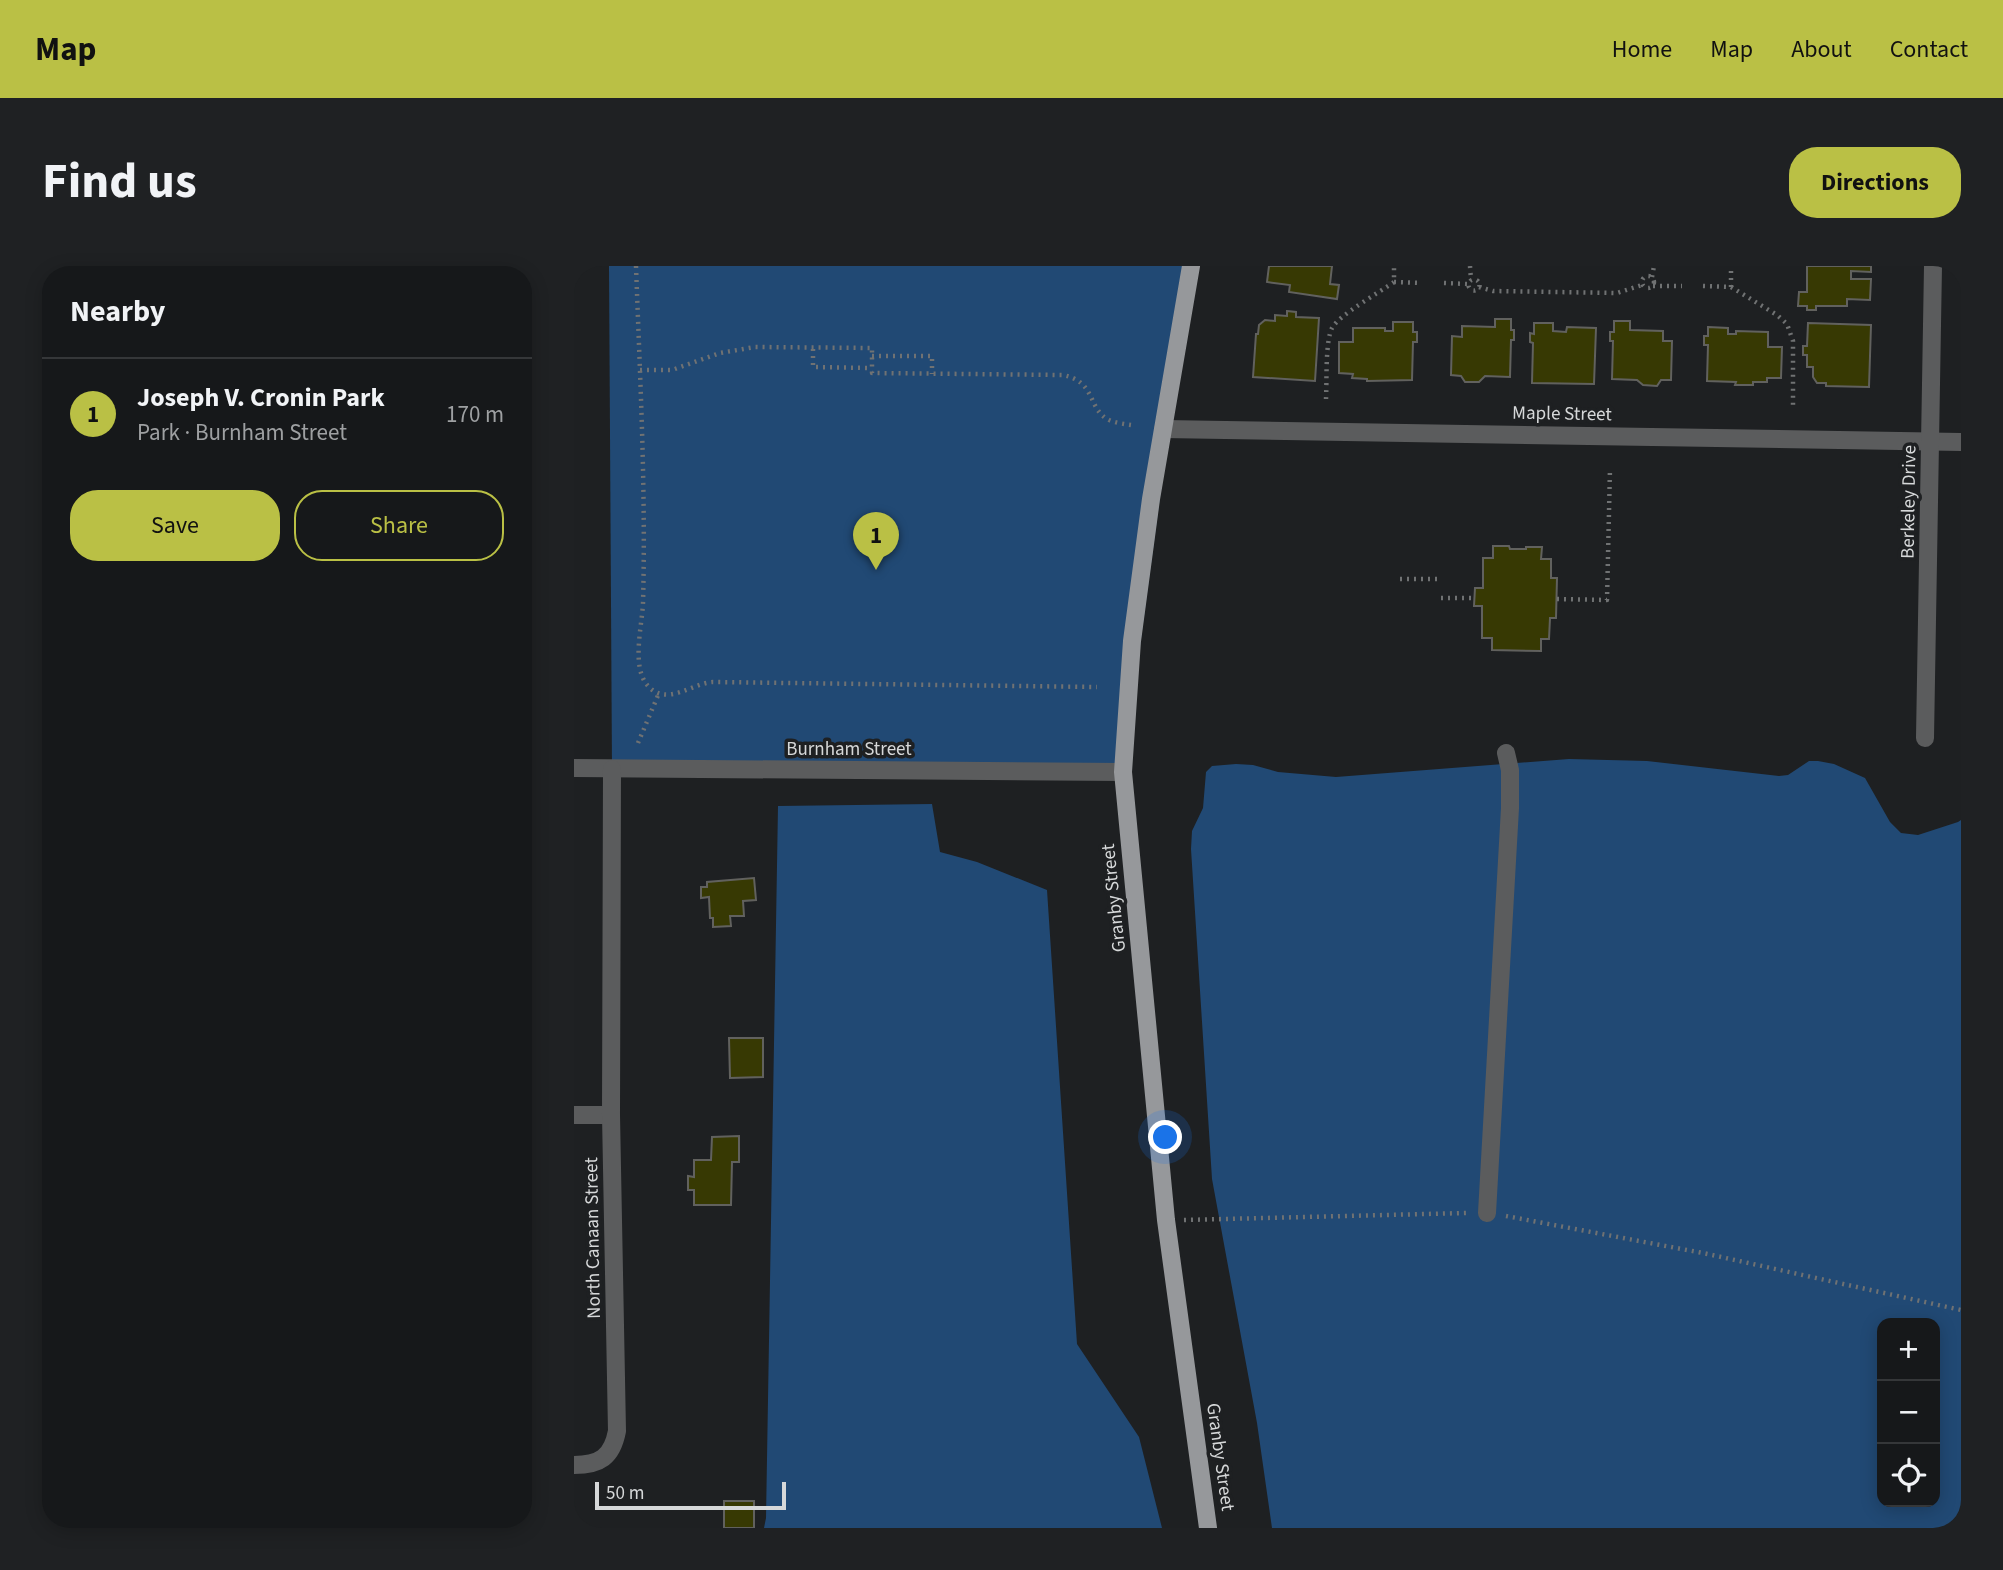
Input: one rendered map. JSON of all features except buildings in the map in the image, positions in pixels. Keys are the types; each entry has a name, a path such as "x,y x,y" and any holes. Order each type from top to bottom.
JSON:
{"main road":[{"name":"Granby Street","path":"1191,266 1151,499 1132,641 1123,772 1166,1220 1208,1528"}],"street":[{"name":"Berkeley Drive","path":"1926,738 1933,266"},
{"name":"Maple Street","path":"1163,429 1961,442"},
{"path":"1487,1213 1510,808 1510,769 1506,753"},
{"name":"Burnham Street","path":"574,768 1123,772"},
{"name":"North Canaan Street","path":"574,1465 603,1459 615,1441 618,1418 611,1115 612,769"},
{"path":"574,1115 611,1115"}],"path":[{"path":"636,266 645,533 638,660 643,678 649,687 667,695 713,682 1097,687"},
{"path":"1394,266 1394,282"},
{"path":"1470,266 1470,289 1473,291 1479,287"},
{"path":"1653,286 1651,277 1654,266"},
{"path":"1731,266 1731,286"},
{"path":"1643,285 1644,277 1651,277"},
{"path":"1444,283 1478,281 1479,287"},
{"path":"1326,399 1331,329 1339,319 1394,282 1421,283"},
{"path":"1479,287 1493,292 1617,293 1643,285"},
{"path":"1643,285 1648,289 1653,286 1682,286"},
{"path":"1703,286 1731,286 1787,324 1793,341 1793,406"},
{"path":"640,370 672,370 720,353 755,347 872,348 872,373 1071,376 1084,384 1102,416 1131,425"},
{"path":"813,349 813,367 872,368"},
{"path":"872,356 932,356 932,374"},
{"path":"1557,599 1607,600 1610,468"},
{"path":"1400,579 1441,579"},
{"path":"1441,598 1475,598"},
{"path":"638,743 659,693"},
{"path":"1166,1220 1487,1213 1703,1253 1961,1310"}],"shaded area":[{"path":"609,266 1191,266 1123,772 612,769"},
{"path":"1569,759 1647,761 1779,776 1788,775 1809,761 1818,761 1834,764 1865,778 1890,822 1901,833 1918,835 1961,820 1961,1528 1272,1528 1257,1423 1212,1179 1191,849 1192,831 1203,808 1206,772 1212,766 1253,765 1278,772 1336,777"},
{"path":"932,804 940,852 977,862 1047,890 1077,1344 1139,1437 1162,1528 764,1528 778,806"}],"place":[{"name":"Joseph V. Cronin Park","path":"876,570"}]}
